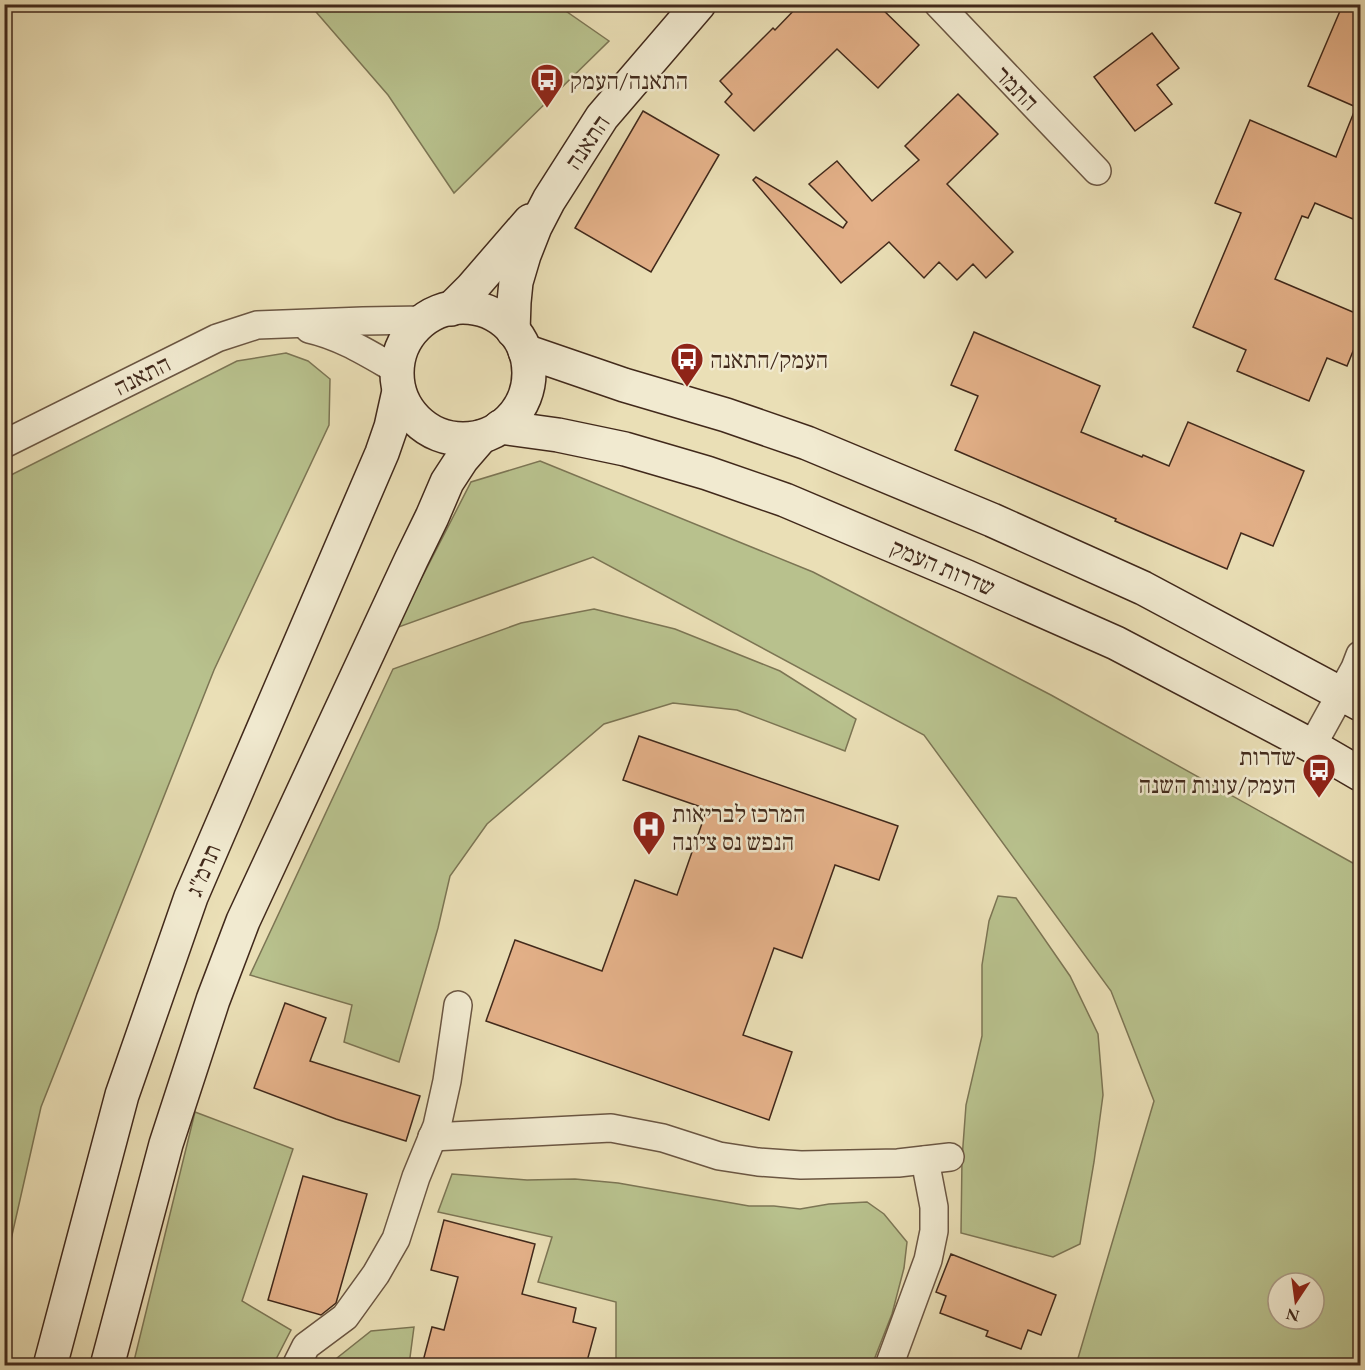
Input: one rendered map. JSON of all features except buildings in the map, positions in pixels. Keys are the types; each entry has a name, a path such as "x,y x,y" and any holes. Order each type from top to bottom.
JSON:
{"street":[{"name":"התאנה","path":"519,341 514,302 516,282 535,227 549,200 602,117 699,4"},
{"name":"התמר","path":"938,4 1097,171"},
{"name":"התאנה","path":"4,444 217,338 258,325 437,314 471,289 549,200"},
{"path":"107,1365 166,1144 213,1000 243,921 447,482 462,459 490,432 513,416 523,402 528,385 529,368 519,341 500,319 485,311 468,308 437,314 410,334 401,351 398,380 408,410 422,425 440,435 460,439 490,432"},
{"name":"התאנה","path":"285,324 313,329 341,339 398,380"},
{"path":"519,341 595,376 726,415 807,443 981,516 1143,588 1351,698"},
{"name":"תרמ\"ג","path":"50,1365 122,1095 191,897 382,453 391,427 398,380"},
{"name":"שדרות העמק","path":"490,432 558,435 625,449 708,473 785,500 1116,643 1312,746 1360,774"},
{"path":"1312,746 1351,698 1360,655"},
{"path":"296,1365 306,1346 345,1317 396,1239 416,1177 437,1126 447,1081 458,1005"},
{"path":"432,1137 611,1128 663,1138 719,1156 758,1161 801,1165 898,1163 937,1159 934,1231 928,1260 889,1365"}],"green space":[{"path":"310,5 557,5 609,41 454,193 388,95"},
{"path":"286,353 308,361 330,379 329,425 214,670 41,1107 5,1266 5,478 237,361"},
{"path":"540,461 813,572 1051,695 1360,867 1360,1365 1076,1365 1154,1101 1111,991 924,735 593,557 396,628 471,482"},
{"path":"594,609 675,629 780,671 856,719 845,751 737,710 673,703 604,724 487,824 450,876 438,928 399,1062 344,1042 352,1005 250,975 393,669 521,623"},
{"path":"998,896 1016,898 1070,976 1098,1034 1103,1095 1080,1244 1053,1257 961,1233 962,1159 966,1105 982,1036 982,965 989,921"},
{"path":"195,1112 293,1149 242,1301 291,1330 273,1365 202,1365 169,1359 166,1365 133,1365"},
{"path":"452,1174 527,1180 575,1179 618,1183 749,1206 800,1209 829,1204 867,1202 884,1214 907,1242 904,1268 892,1314 872,1365 616,1365 616,1302 538,1282 552,1237 438,1212"},
{"path":"414,1327 409,1365 332,1365 337,1358 371,1331"}],"place":[{"name":"התאנה/העמק","path":"547,109"},
{"name":"העמק/התאנה","path":"687,388"},
{"name":"שדרות העמק/עונות השנה","path":"1319,799"},
{"name":"המרכז לבריאות הנפש נס ציונה","path":"649,856"}]}
